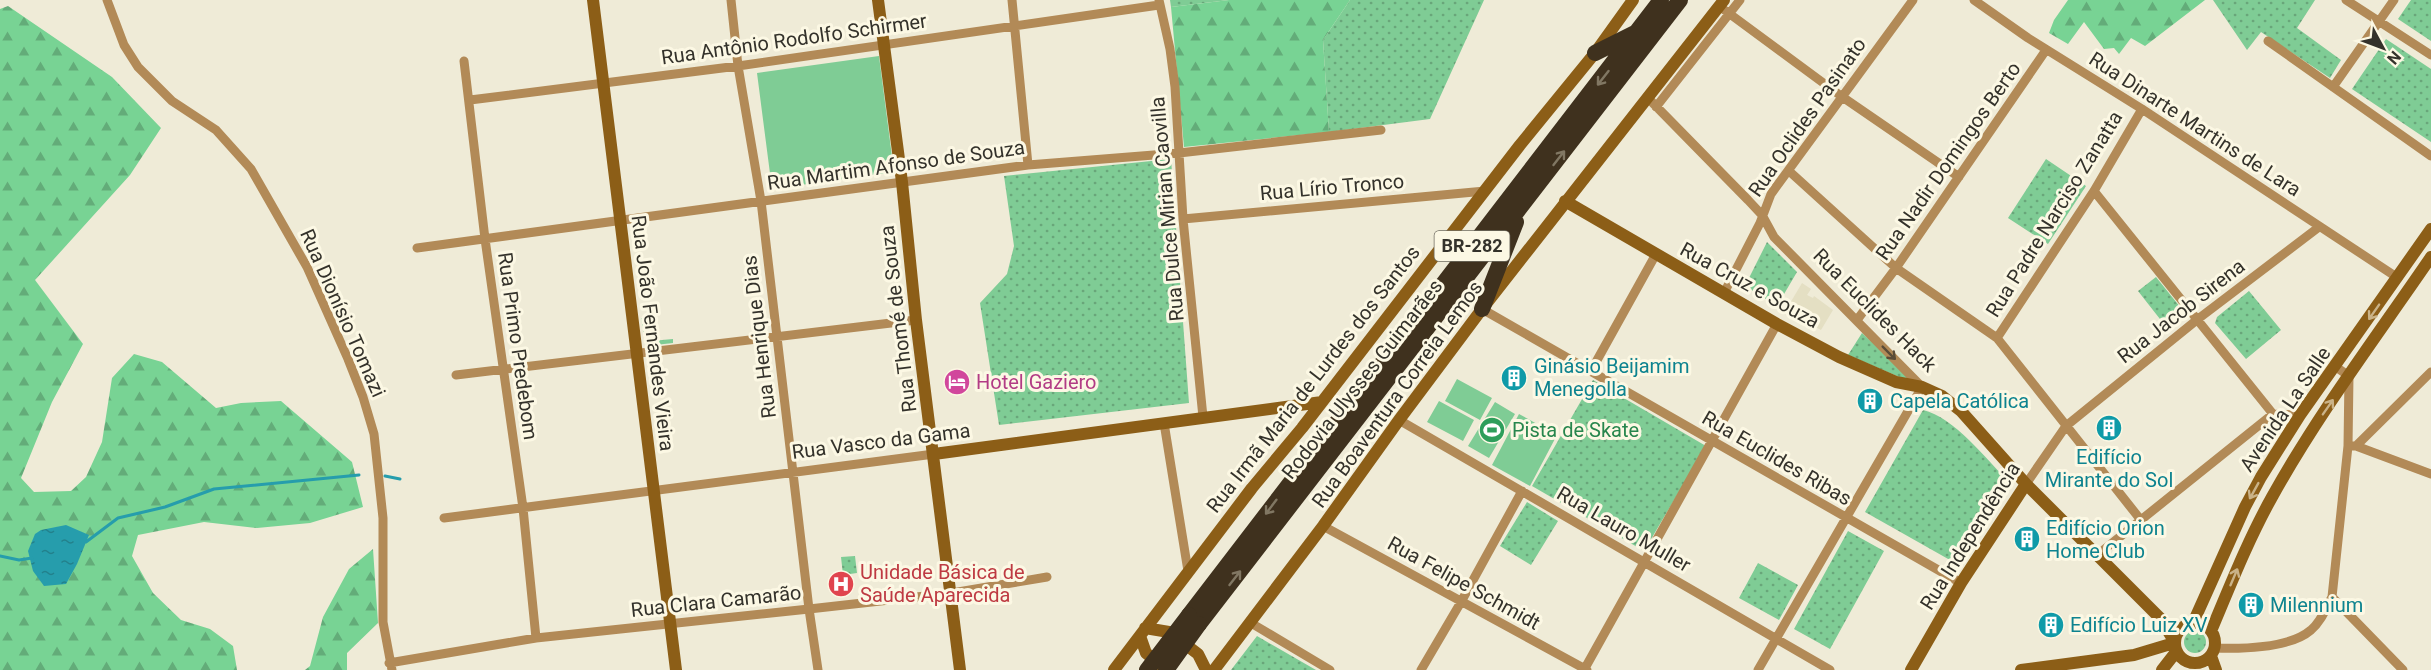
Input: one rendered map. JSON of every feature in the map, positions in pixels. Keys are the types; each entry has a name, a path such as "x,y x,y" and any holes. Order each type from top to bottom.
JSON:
{"highway":[{"name":"Rodovia Ulysses Guimarães","path":"1166,670 1194,619 1661,0"},
{"name":"Rodovia Ulysses Guimarães","path":"1146,662 1194,619 1523,204 1680,0"},
{"path":"1595,53 1638,32"},
{"path":"1482,309 1523,204"}],"street":[{"name":"Rua Dionísio Tomazi","path":"107,0 124,45 138,67 172,101 216,130 252,169 307,267 351,366 374,434 383,518 383,621 390,666"},
{"name":"Rua João Fernandes Vieira","path":"592,0 676,670"},
{"name":"Rua Henrique Dias","path":"731,0 738,66 761,201 818,670"},
{"name":"Rua Thomé de Souza","path":"878,0 960,670"},
{"path":"1012,0 1028,165"},
{"name":"Rua Irmã Maria de Lurdes dos Santos","path":"1114,670 1188,571 1485,190 1595,53 1633,0"},
{"path":"1656,107 1724,7 1740,0"},
{"name":"Rua Oclides Pasinato","path":"1724,293 1760,223 1771,194 1913,0"},
{"name":"Rua Dinarte Martins de Lara","path":"1974,0 2046,50 2142,109 2398,278"},
{"path":"2346,0 2431,55"},
{"path":"2333,87 2394,0"},
{"name":"Rua Antônio Rodolfo Schirmer","path":"470,100 738,66 1014,27 1159,2"},
{"name":"Rua Dulce Mirian Caovilla","path":"1159,2 1172,58 1183,219 1203,417"},
{"path":"1724,7 1841,96 1959,177"},
{"name":"Rua Boaventura Correia Lemos","path":"1214,670 1565,201 1647,97 1724,7"},
{"path":"2268,42 2431,156"},
{"name":"Rua Nadir Domingos Berto","path":"1857,320 1896,268 2046,50"},
{"name":"Rua Primo Predebom","path":"464,61 485,239 523,508 536,638"},
{"name":"Rua Euclides Hack","path":"1647,97 1762,215 1774,237 1922,387 1942,396 1961,411 2026,484 2160,618 2176,649"},
{"name":"Rua Padre Narciso Zanatta","path":"1997,338 2094,191 2142,109"},
{"name":"Rua Martim Afonso de Souza","path":"417,248 1028,165 1179,153 1381,130"},
{"path":"1788,171 1896,268 1997,338 2140,519"},
{"name":"Rua Lírio Tronco","path":"1183,219 1485,190"},
{"path":"2094,191 2273,414"},
{"name":"Rua Cruz e Souza","path":"1565,201 1777,324 1839,357 1896,382 1922,387"},
{"name":"Rua Jacob Sirena","path":"2066,426 2198,319 2319,227"},
{"name":"Avenida La Salle","path":"2188,624 2261,477 2300,416 2431,230"},
{"path":"1591,371 1656,254"},
{"name":"Avenida La Salle","path":"2211,631 2248,544 2272,497 2315,425 2431,257"},
{"name":"Rua Euclides Ribas","path":"1482,309 1961,583"},
{"path":"456,375 916,320"},
{"path":"1585,670 1777,324"},
{"path":"2021,670 2176,649 2199,667 2213,652 2287,644 2312,630 2332,597 2352,446 2349,376 2336,367"},
{"path":"2352,446 2431,372"},
{"path":"1758,670 1922,387"},
{"name":"Rua Vasco da Gama","path":"444,518 1322,402"},
{"path":"2096,556 2273,414 2300,416"},
{"name":"Rua Lauro Muller","path":"1399,420 1830,670"},
{"path":"1164,423 1188,571"},
{"name":"Rua Independência","path":"1911,670 1961,583 2066,426"},
{"path":"2352,446 2431,474"},
{"path":"1421,670 1522,491"},
{"name":"Rua Felipe Schmidt","path":"1323,526 1585,670"},
{"path":"2232,537 2248,544"},
{"name":"Rua Clara Camarão","path":"390,666 536,638 952,593 1047,577"},
{"path":"2332,597 2403,670"},
{"path":"1161,607 1169,632 1198,654 1206,670"},
{"name":"Rua Euclides Hack","path":"2160,618 2188,624"},
{"path":"1251,623 1330,670"},
{"path":"2152,656 2166,669 2188,624 2203,624 2215,638 2213,652 2216,670"},
{"path":"1146,662 1143,632 1169,632"},
{"path":"2134,655 2152,656 2176,649"},
{"path":"1198,654 1226,654"},
{"path":"1125,655 1166,670"}],"shaded area":[{"path":"1802,283 1811,289 1807,295 1813,298 1814,296 1833,310 1821,330 1812,325 1816,319 1814,318 1810,324 1801,319 1805,313 1803,311 1799,317 1786,310"}],"green space":[{"path":"1170,0 1229,0 1171,7"},
{"path":"1229,0 1350,0 1323,40 1329,132 1184,147 1171,7"},
{"path":"1350,0 1484,0 1430,119 1329,132 1323,40"},
{"path":"2068,0 2205,0 2145,46 2131,38 2119,54 2114,48 2104,49 2084,22 2068,44 2049,33 2054,20"},
{"path":"2213,0 2315,0 2297,28 2341,60 2330,78 2261,32 2247,50"},
{"path":"2411,0 2431,0 2431,41 2398,19"},
{"path":"8,6 112,77 161,128 130,175 35,280 83,344 52,402 21,478 34,492 71,491 86,477 102,442 112,378 134,354 162,362 216,408 241,403 281,401 352,462 363,507 310,523 257,528 204,522 138,535 132,556 153,593 181,620 210,629 233,646 237,670 0,670 0,9"},
{"path":"2386,39 2431,69 2431,142 2352,89"},
{"path":"879,56 894,172 772,189 757,73"},
{"path":"1171,159 1189,403 999,425 980,303 1007,274 1014,246 1004,176"},
{"path":"2046,159 2086,186 2048,244 2008,218"},
{"path":"1767,242 1797,272 1777,306 1745,286"},
{"path":"2156,277 2185,313 2167,328 2138,291"},
{"path":"2249,291 2281,330 2246,359 2215,323 2217,317"},
{"path":"641,318 650,318 647,322 651,341 673,339 673,343 646,346"},
{"path":"1862,333 1918,385 1848,355"},
{"path":"1457,379 1492,398 1480,420 1445,401"},
{"path":"1593,380 1706,446 1644,551 1532,486"},
{"path":"1439,401 1474,420 1463,441 1427,422"},
{"name":"Pista de Skate","path":"1495,402 1515,414 1489,458 1468,446"},
{"path":"1923,410 1935,414 1958,430 2009,482 1957,564 1865,512"},
{"path":"1519,414 1557,435 1530,486 1492,465"},
{"path":"1527,502 1558,521 1531,565 1500,546"},
{"path":"1848,531 1884,551 1830,649 1794,629"},
{"path":"373,549 378,623 347,653 347,670 305,670 310,666 323,617 349,569"},
{"path":"855,556 857,573 843,575 841,557"},
{"path":"1758,563 1798,585 1779,620 1739,598"},
{"path":"2195,631 2203,634 2206,642 2203,650 2195,653 2187,650 2184,642 2187,634"},
{"path":"1257,636 1316,670 1231,670"}],"water":[{"path":"66,525 89,535 66,584 44,586 33,571 28,551 35,534 41,530"}],"waterway":[{"path":"86,542 118,518 165,507 214,489 359,475"},
{"path":"385,476 400,479"},
{"path":"0,556 19,560 32,558"}],"place":[{"name":"Ginásio Beijamim Menegolla","path":"1514,378"},
{"name":"Hotel Gaziero","path":"957,382"},
{"name":"Capela Católica","path":"1870,401"},
{"name":"Edifício Mirante do Sol","path":"2109,428"},
{"name":"Pista de Skate","path":"1492,430"},
{"name":"Edifício Orion Home Club","path":"2027,539"},
{"name":"Unidade Básica de Saúde Aparecida","path":"841,584"},
{"name":"Milennium","path":"2251,605"},
{"name":"Edifício Luiz XV","path":"2051,625"}]}
